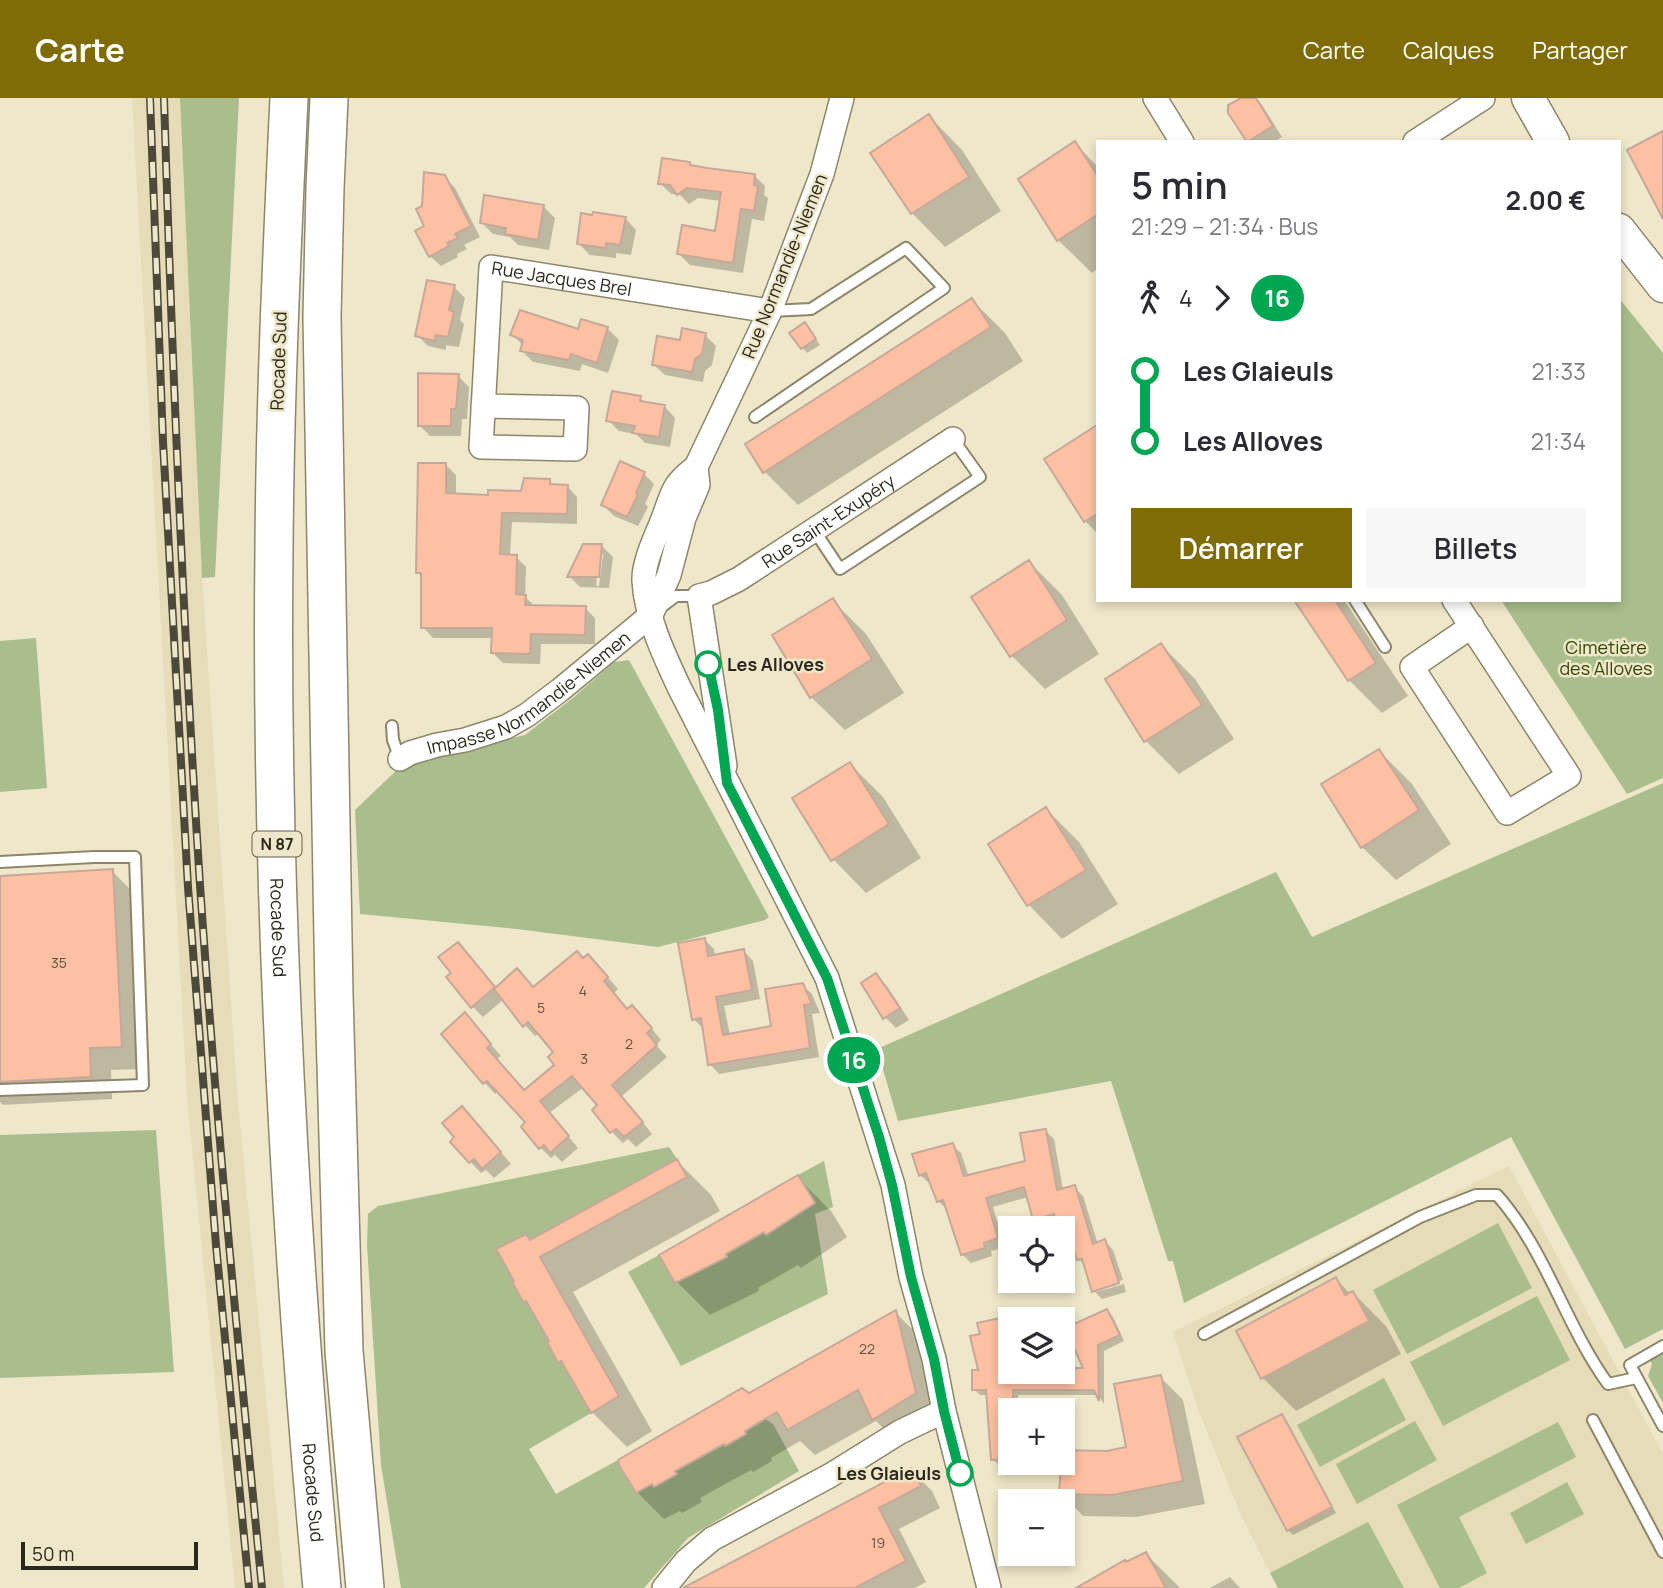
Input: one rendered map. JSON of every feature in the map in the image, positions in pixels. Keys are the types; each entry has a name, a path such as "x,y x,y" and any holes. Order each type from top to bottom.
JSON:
{"highway":[{"name":"Rocade Sud","path":"289,98 274,510 275,776 285,1105 307,1426 322,1588"},
{"path":"329,98 322,317 334,981 345,1351 365,1588"}],"main road":[{"path":"1528,98 1552,140"},
{"path":"1621,233 1663,286"}],"street":[{"name":"Rue Normandie-Niemen","path":"842,98 822,174 770,311 696,467 677,481 643,579 651,615 669,666 827,978 892,1185 911,1277 934,1359 944,1411 989,1588"},
{"path":"1155,98 1181,140"},
{"path":"1418,140 1483,98"},
{"name":"Rue Jacques Brel","path":"483,406 491,267 770,311"},
{"name":"Rue Saint-Exupéry","path":"699,596 739,579 953,439"},
{"path":"699,596 727,783"},
{"path":"1455,602 1472,626 1569,776 1507,813 1412,667 1472,626"},
{"name":"Impasse Normandie-Niemen","path":"400,759 410,753 506,727 549,698 651,615"},
{"path":"664,1588 686,1561 712,1539 831,1475 900,1432 944,1411"}],"lane":[{"path":"755,417 944,288 906,248 811,309 770,311"},
{"path":"814,530 840,569 980,477 953,439"},
{"path":"651,615 676,596 699,596"},
{"path":"1356,602 1385,647"},
{"path":"392,726 393,740 400,759"},
{"path":"0,862 135,857 143,1084 0,1090"},
{"path":"1204,1334 1420,1217 1476,1195 1497,1195 1517,1218 1590,1359 1608,1384 1636,1378"},
{"path":"1663,1346 1630,1365 1663,1426"},
{"path":"1593,1420 1663,1552"}],"shaded area":[{"path":"132,98 180,98 202,578 237,1090 284,1588 235,1588 187,1097"},
{"path":"1509,1166 1663,1454 1663,1588 1278,1588 1241,1515 1199,1412 1173,1332"}],"green space":[{"path":"180,98 239,98 215,577 202,578"},
{"name":"Cimetière des Alloves","path":"1621,300 1663,353 1663,778 1627,794 1502,602 1621,602"},
{"path":"36,638 47,788 0,792 0,641"},
{"path":"629,660 769,917 658,947 517,929 360,914 355,810 403,764 525,735 614,662"},
{"path":"1663,783 1663,1329 1625,1349 1511,1137 1184,1303 1173,1261 1168,1261 1111,1081 898,1121 877,1049 1276,872 1312,937"},
{"path":"156,1130 174,1372 0,1378 0,1135"},
{"path":"669,1147 677,1159 556,1226 566,1243 540,1257 496,1249 514,1281 512,1283 524,1302 526,1301 558,1362 561,1361 591,1413 529,1449 556,1494 618,1460 636,1493 652,1484 655,1487 677,1475 675,1471 724,1444 725,1446 765,1419 773,1424 799,1471 688,1538 644,1588 401,1588 381,1465 367,1245 368,1214 378,1206"},
{"path":"824,1161 833,1207 815,1214 828,1294 681,1366 628,1272 659,1255 675,1282 727,1257 726,1254 764,1232 767,1235 814,1203 798,1175"},
{"path":"1498,1223 1532,1288 1407,1354 1373,1290"},
{"path":"1537,1296 1570,1360 1443,1426 1410,1362"},
{"path":"1663,1351 1663,1403 1648,1376 1652,1364 1649,1358"},
{"path":"1384,1378 1406,1420 1320,1467 1297,1425"},
{"path":"1415,1421 1437,1460 1357,1504 1336,1464"},
{"path":"1558,1422 1576,1457 1459,1517 1487,1573 1459,1588 1440,1588 1397,1505"},
{"path":"1567,1482 1584,1514 1526,1544 1510,1513"},
{"path":"1368,1522 1404,1588 1278,1588 1270,1573"}],"building":[{"path":"1241,98 1256,98 1273,126 1246,140 1228,113 1228,105"},
{"path":"929,114 969,177 911,214 870,153"},
{"path":"1663,131 1663,219 1627,150"},
{"path":"1075,141 1096,173 1096,216 1057,241 1018,179"},
{"path":"662,158 690,162 690,165 707,168 755,174 754,185 758,186 754,211 741,209 733,263 677,254 682,225 715,231 721,192 687,188 677,195 670,185 658,184"},
{"path":"424,172 445,175 471,226 455,234 458,238 447,243 449,246 429,257 415,231 424,226 416,209 422,206"},
{"path":"484,195 544,205 538,240 505,234 506,228 480,223"},
{"path":"593,212 626,217 620,245 606,243 606,248 577,244 581,213 592,215"},
{"path":"427,280 455,285 449,310 454,312 448,337 436,335 435,341 415,336"},
{"path":"972,298 991,327 763,473 745,444"},
{"path":"520,310 578,329 581,319 608,327 597,363 571,354 569,360 520,351 523,340 510,335"},
{"path":"805,322 816,339 801,349 789,333"},
{"path":"682,328 706,333 702,354 695,359 692,372 652,365 657,336 680,340"},
{"path":"418,373 459,374 456,409 451,409 451,426 418,426"},
{"path":"612,391 641,396 640,401 665,405 659,437 632,433 635,426 606,421"},
{"path":"1096,426 1096,515 1084,522 1044,459"},
{"path":"620,461 645,472 627,517 601,505"},
{"path":"418,463 446,463 446,493 488,495 488,490 521,491 524,478 550,479 550,484 568,485 567,514 502,513 500,554 517,555 516,594 526,595 525,605 586,606 585,635 531,634 530,654 491,653 492,628 421,628 421,573 416,573"},
{"path":"583,544 602,544 599,577 567,577"},
{"path":"1029,560 1067,620 1010,657 971,597"},
{"path":"833,598 872,659 810,698 772,635"},
{"path":"1295,602 1336,602 1376,663 1348,681"},
{"path":"1161,643 1202,705 1144,742 1105,679"},
{"path":"1379,749 1419,810 1361,848 1321,784"},
{"path":"850,762 889,824 831,861 792,798"},
{"path":"1046,807 1086,870 1027,906 988,844"},
{"path":"113,869 122,1047 90,1048 91,1077 0,1082 0,876"},
{"path":"705,938 708,956 744,949 752,990 716,997 723,1035 771,1026 765,989 803,983 812,1004 804,1005 810,1048 708,1065 701,1018 692,1020 678,943"},
{"path":"458,942 495,987 471,1008 446,977 451,973 438,957"},
{"path":"577,951 583,958 588,954 608,977 604,981 627,1009 632,1005 652,1028 647,1033 657,1045 612,1085 643,1122 624,1137 616,1129 610,1133 592,1110 597,1105 572,1076 540,1101 569,1136 550,1153 544,1145 539,1149 521,1127 525,1122 487,1081 483,1084 441,1034 465,1012 491,1044 487,1048 524,1090 554,1065 548,1057 553,1052 528,1022 523,1027 494,989 517,968 533,987"},
{"path":"876,973 900,1008 883,1019 861,983"},
{"path":"462,1106 501,1152 482,1169 474,1159 469,1163 450,1142 454,1137 442,1123"},
{"path":"1046,1129 1057,1190 1075,1185 1093,1244 1105,1239 1119,1283 1092,1292 1082,1259 1077,1260 1075,1254 1075,1216 1032,1216 1024,1187 986,1198 998,1238 984,1243 985,1248 961,1255 943,1200 937,1202 926,1173 919,1176 912,1154 953,1143 964,1176 1025,1161 1020,1133"},
{"path":"677,1159 687,1177 540,1257 619,1396 591,1413 561,1361 558,1363 547,1342 549,1341 526,1301 524,1303 496,1249 526,1234 530,1240"},
{"path":"798,1175 815,1203 766,1235 764,1232 726,1254 727,1257 675,1283 659,1255"},
{"path":"1336,1277 1345,1295 1353,1291 1369,1321 1261,1379 1236,1331"},
{"path":"1107,1309 1120,1335 1098,1345 1099,1401 1094,1390 1013,1390 1013,1398 998,1398 998,1460 991,1460 986,1390 972,1390 972,1370 978,1370 970,1336 980,1334 977,1323 998,1318 998,1384 1075,1384 1075,1368 1083,1368 1075,1350 1075,1323"},
{"path":"896,1310 916,1393 872,1420 858,1390 787,1430 777,1412 745,1431 746,1434 675,1471 677,1474 654,1487 652,1484 636,1493 618,1460 742,1388 749,1393"},
{"path":"1161,1375 1183,1481 1112,1495 1075,1494 1075,1489 1059,1489 1060,1475 1075,1475 1075,1450 1107,1451 1126,1447 1114,1384"},
{"path":"1282,1414 1332,1507 1287,1531 1237,1437"},
{"path":"911,1468 921,1486 879,1508 906,1561 855,1588 683,1588"},
{"path":"1146,1552 1166,1588 1076,1588 1125,1560 1126,1562"}],"railway":[{"path":"150,98 163,442 188,887 216,1245 249,1588"},
{"path":"164,98 179,492 200,885 236,1325 262,1588"}],"bus line":[{"name":"16","path":"708,664 718,710 727,783 827,978 879,1137 960,1473"}],"place":[{"name":"Les Alloves","path":"708,664"},
{"name":"Les Glaieuls","path":"960,1473"}]}
